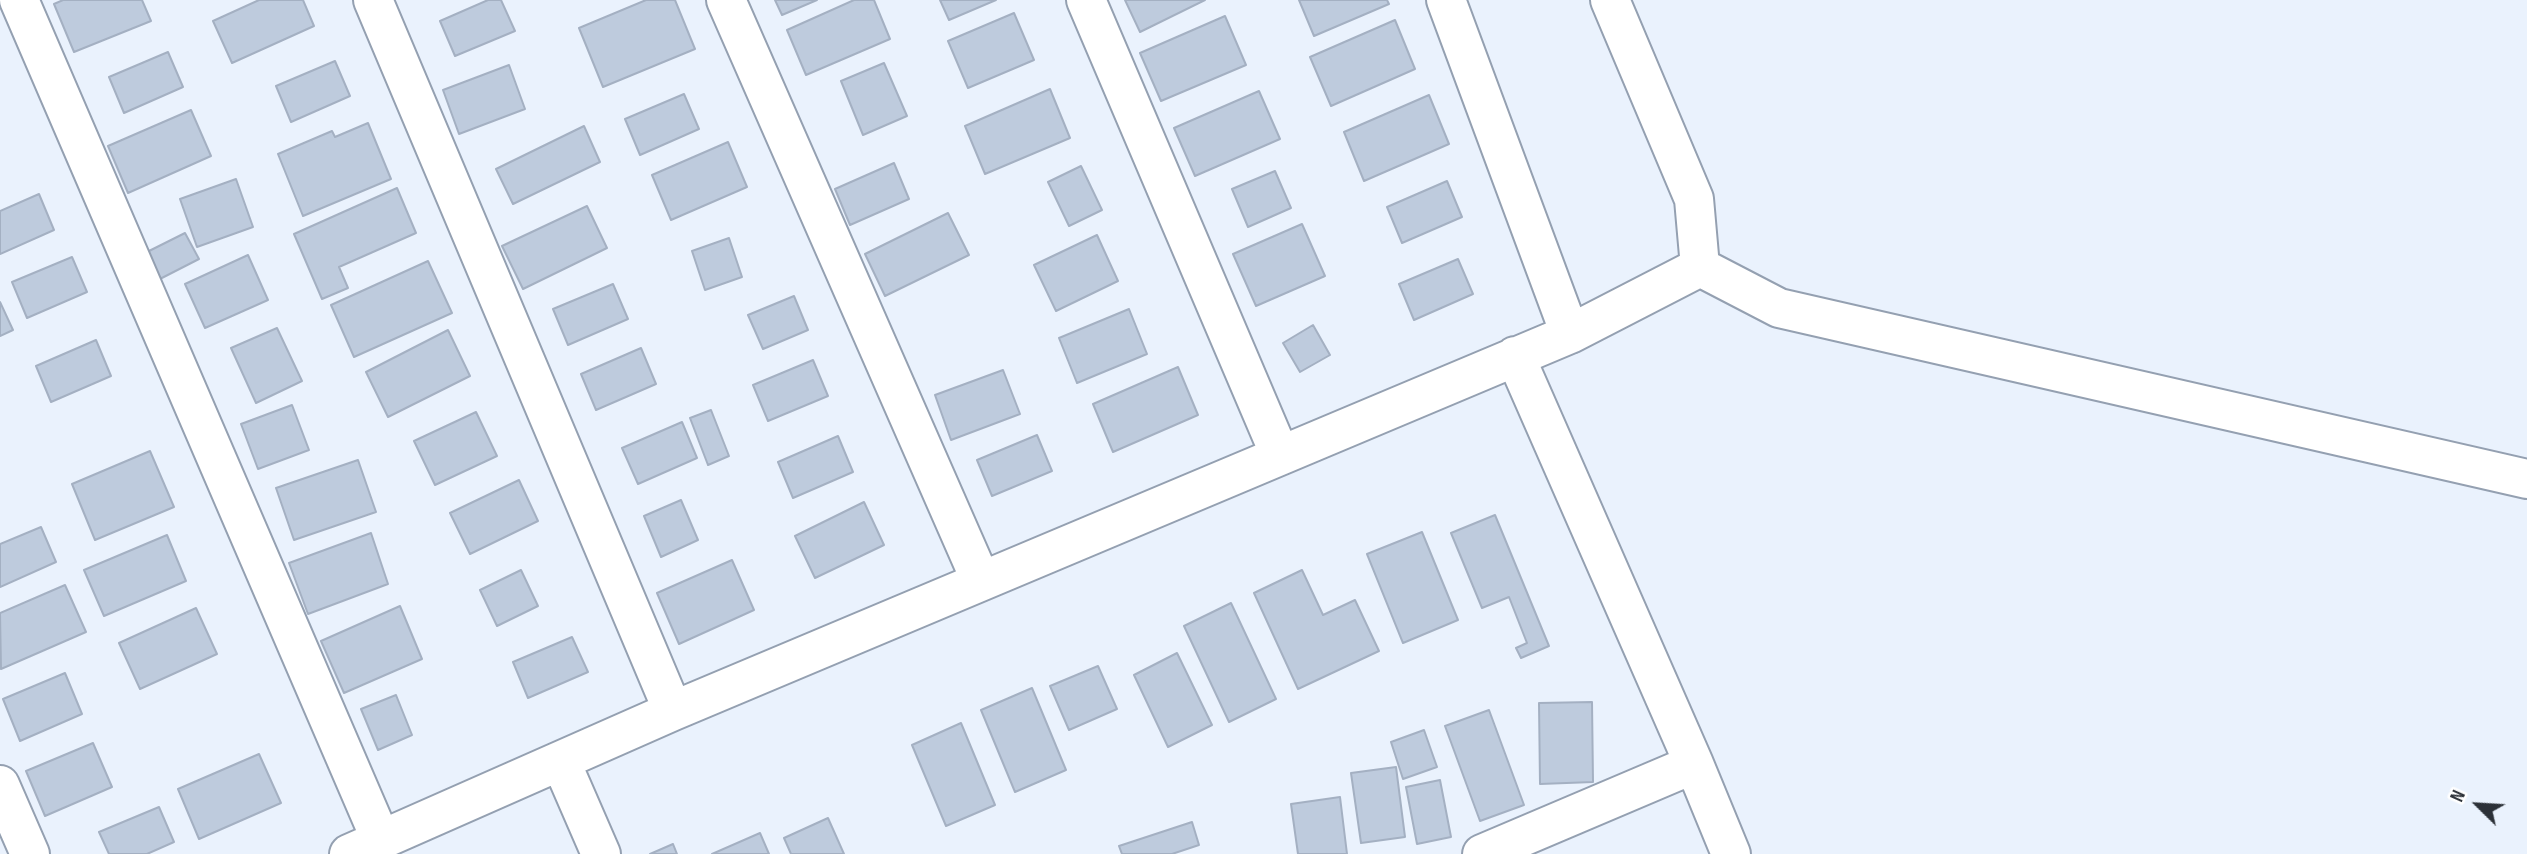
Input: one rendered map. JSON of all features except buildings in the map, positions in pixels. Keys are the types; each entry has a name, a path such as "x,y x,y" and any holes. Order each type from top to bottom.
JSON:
{"street":[{"path":"19,0 365,847 673,711 1570,334 1700,267"},
{"path":"373,0 673,711"},
{"path":"726,0 981,581"},
{"path":"1086,0 1280,455"},
{"path":"1447,0 1570,334"},
{"path":"1610,0 1694,199 1700,267"},
{"path":"1700,267 1779,308 2527,479"},
{"path":"1515,356 1731,854"},
{"path":"561,762 601,854"},
{"path":"1482,854 1694,764"},
{"path":"0,785 30,854"}]}
